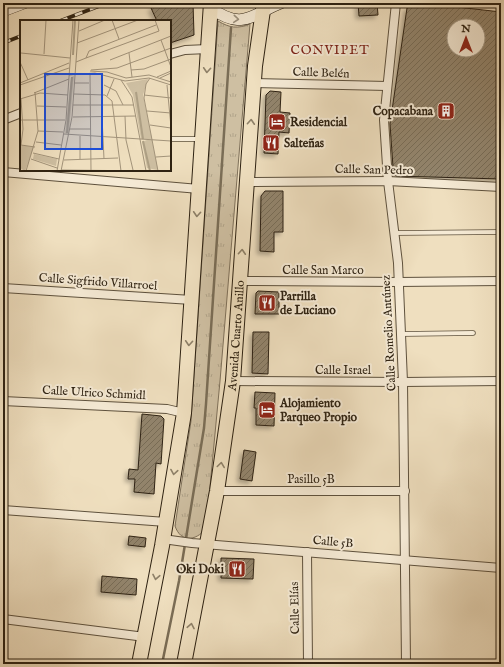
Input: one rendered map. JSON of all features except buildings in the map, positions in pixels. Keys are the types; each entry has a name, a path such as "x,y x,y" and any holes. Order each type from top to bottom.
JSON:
{"highway":[{"path":"139,664 163,539 184,413 211,6"},
{"name":"Avenida Cuarto Anillo","path":"184,664 217,491 233,381 256,52 263,7"}],"main road":[{"path":"3,11 24,3"},
{"path":"211,6 224,17 237,20 251,18 263,7 281,3"}],"street":[{"name":"Calle Romelio Antúnez","path":"396,3 384,120 388,181 398,263 403,382 406,664"},
{"path":"171,54 185,50 208,49"},
{"name":"Calle Belén","path":"254,83 387,86"},
{"path":"3,120 20,113"},
{"path":"3,172 199,189"},
{"name":"Calle San Pedro","path":"246,182 388,181 501,187"},
{"name":"Calle San Marco","path":"240,281 501,281"},
{"name":"Calle Sigfrido Villarroel","path":"3,288 192,300"},
{"name":"Calle Israel","path":"233,381 403,382 501,380"},
{"name":"Calle Ulrico Schmidl","path":"3,401 167,409 184,413"},
{"name":"Pasillo 5B","path":"217,491 404,491"},
{"path":"3,510 166,522"},
{"name":"Calle 5B","path":"163,539 192,543 501,568"},
{"name":"Calle Elías","path":"307,552 308,664"},
{"path":"3,619 145,637"}],"lane":[{"path":"171,140 202,140"},
{"path":"395,232 501,232"},
{"path":"401,334 473,333"}],"green space":[{"path":"218,21 234,27 241,27 250,24 206,529 193,538 185,538 178,532 175,526 191,421"}],"waterway":[{"path":"162,664 179,581 204,428 231,28"}],"railway":[{"path":"63,20 107,3"},
{"path":"3,43 20,36"}],"place":[{"name":"Copacabana","path":"446,111"},
{"name":"Residencial","path":"277,122"},
{"name":"Salteñas","path":"271,143"},
{"name":"Parrilla de Luciano","path":"267,303"},
{"name":"Alojamiento Parqueo Propio","path":"267,410"},
{"name":"Oki Doki","path":"237,569"}],"district":[{"name":"CONVIPET","path":"330,50"}]}
